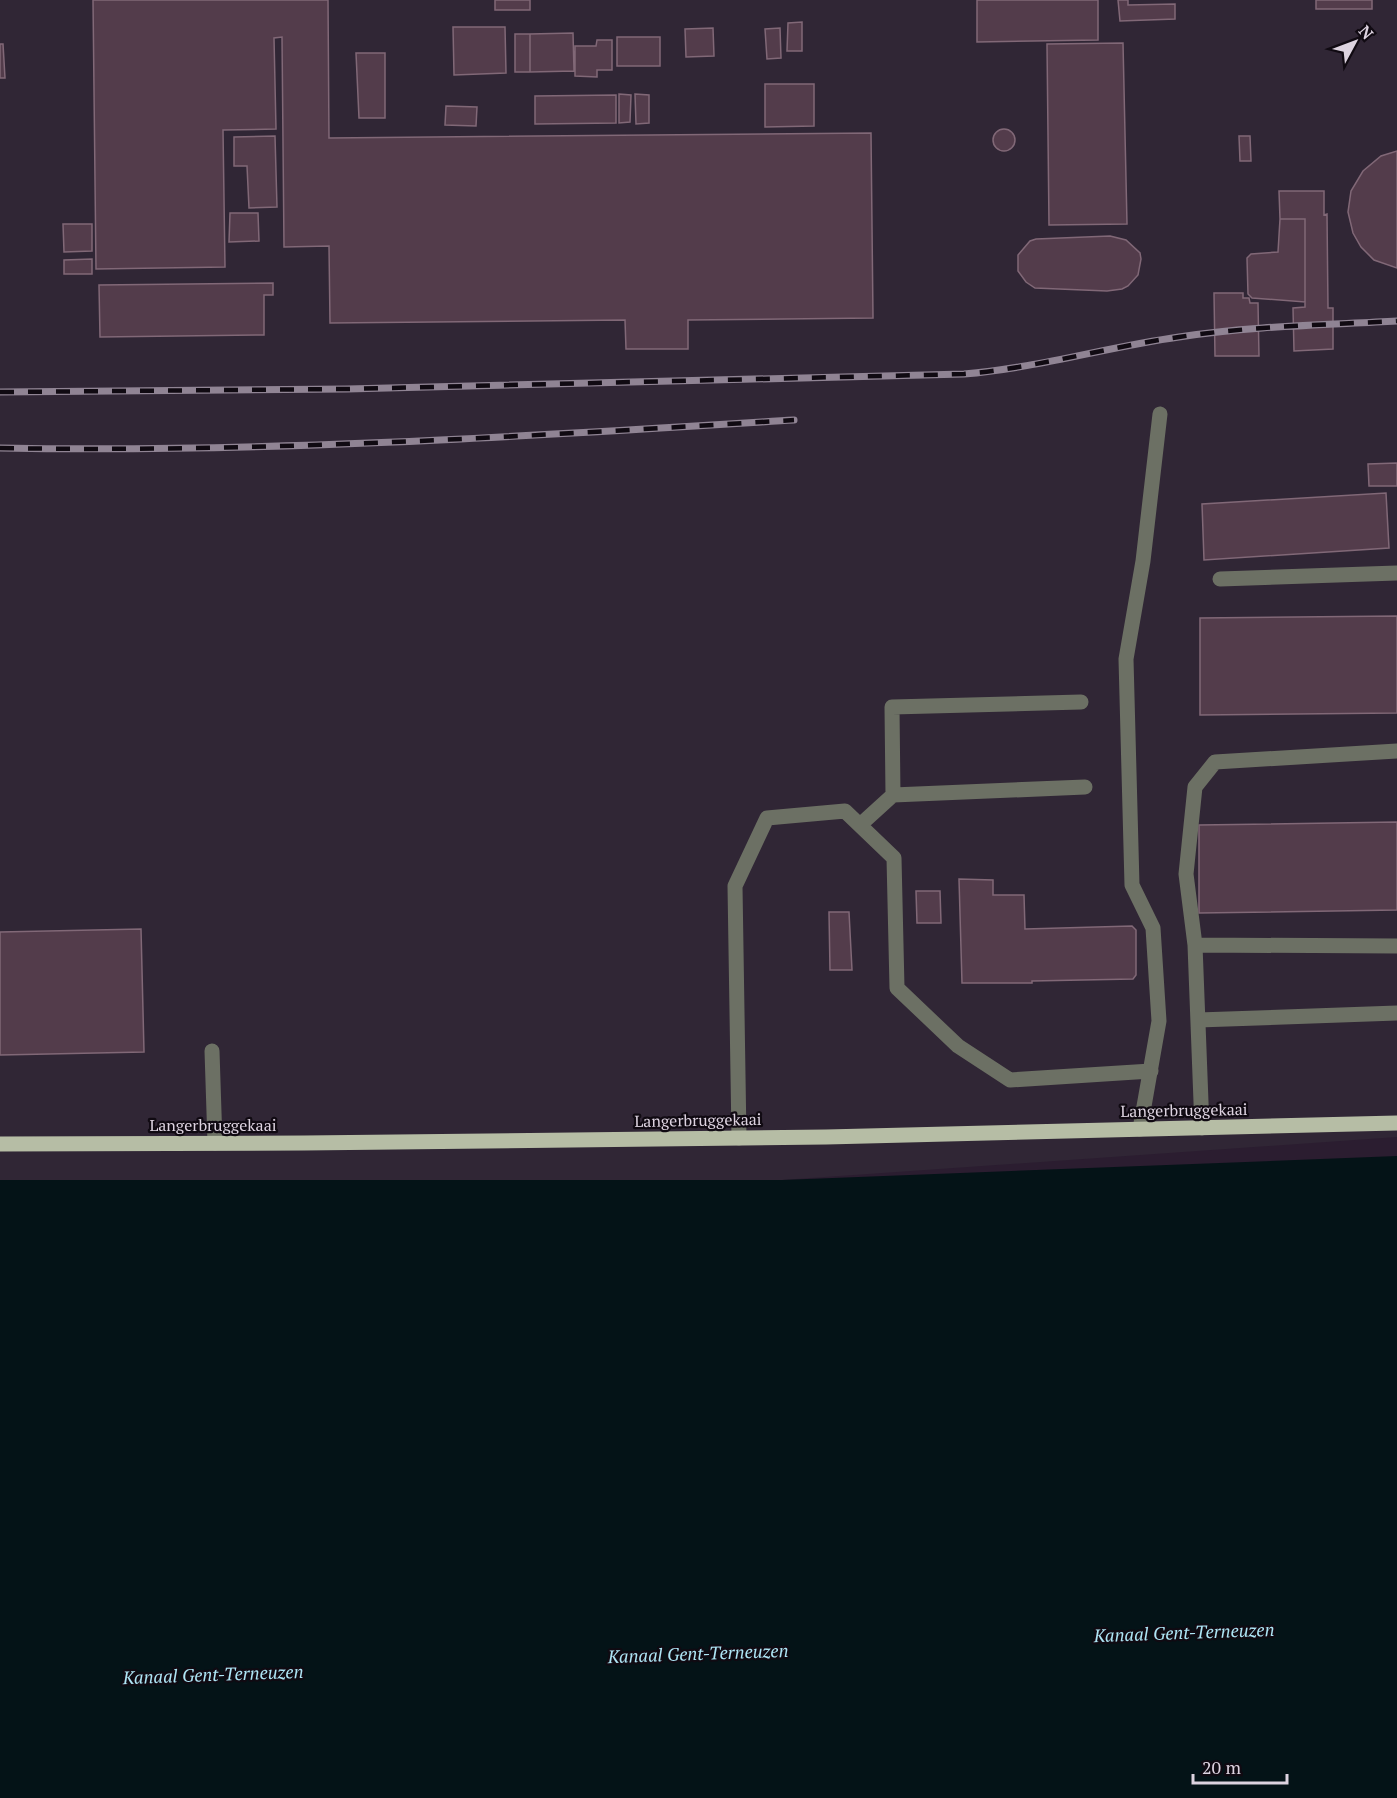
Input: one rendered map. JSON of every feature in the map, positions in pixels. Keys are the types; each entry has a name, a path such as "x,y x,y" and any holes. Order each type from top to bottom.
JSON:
{"main road":[{"name":"Langerbruggekaai","path":"0,1143 739,1138 1397,1123"}],"lane":[{"path":"1140,1129 1159,1021 1153,928 1132,885 1126,659 1143,561 1160,414"},
{"path":"1220,579 1397,573"},
{"path":"893,795 892,707 1081,702"},
{"path":"1202,1128 1195,945 1186,874 1195,787 1215,762 1397,751"},
{"path":"860,825 893,795 1085,787"},
{"path":"739,1138 735,886 768,818 845,811 894,858 897,988 958,1046 1010,1080 1150,1071"},
{"path":"1195,945 1397,946"},
{"path":"1198,1020 1397,1013"},
{"path":"212,1051 215,1143"}],"shaded area":[{"path":"0,0 1397,0 1397,1137 782,1180 0,1180"}],"water":[{"name":"Kanaal Gent-Terneuzen","path":"1397,1156 1397,1798 0,1798 0,1180 782,1180"}],"building":[{"path":"93,0 328,0 329,138 871,133 873,318 688,320 688,349 626,349 625,320 330,323 329,246 284,247 282,37 274,38 276,129 223,130 225,267 96,269"},
{"path":"495,0 530,0 530,10 495,10"},
{"path":"977,0 1098,0 1098,40 977,42"},
{"path":"1118,0 1128,0 1128,5 1175,4 1175,19 1120,21"},
{"path":"1316,0 1372,0 1372,9 1316,9"},
{"path":"802,22 802,51 787,51 788,23"},
{"path":"453,27 505,27 506,73 454,75"},
{"path":"713,28 714,56 686,57 685,29"},
{"path":"780,28 781,58 767,59 765,29"},
{"path":"573,33 574,71 530,72 530,34"},
{"path":"515,34 530,34 530,72 515,72"},
{"path":"617,37 660,37 660,66 617,66"},
{"path":"597,40 612,40 612,70 597,70 597,77 575,76 575,46 596,46"},
{"path":"1123,43 1127,224 1049,225 1047,44"},
{"path":"0,44 3,44 5,78 0,78"},
{"path":"356,53 385,53 385,118 359,118"},
{"path":"765,84 814,84 814,126 765,127"},
{"path":"619,94 631,95 630,122 619,123"},
{"path":"635,94 649,95 649,123 636,124"},
{"path":"616,95 616,123 535,124 535,96"},
{"path":"446,106 477,107 476,126 445,125"},
{"path":"1004,129 1014,136 1015,140 1008,150 1004,151 994,144 993,140 1000,130"},
{"path":"275,136 277,207 249,208 247,166 234,166 234,137"},
{"path":"1239,136 1250,136 1251,161 1240,161"},
{"path":"1397,151 1397,268 1374,260 1361,247 1353,233 1348,212 1351,191 1363,171 1381,156"},
{"path":"1279,191 1324,191 1324,215 1327,214 1328,308 1333,308 1333,349 1294,351 1293,308 1305,307 1305,219 1280,219"},
{"path":"230,213 258,213 259,241 229,242"},
{"path":"1280,219 1305,219 1305,302 1252,298 1248,294 1247,258 1251,254 1278,252"},
{"path":"63,224 92,224 92,251 64,252"},
{"path":"1110,236 1126,240 1140,253 1138,275 1122,289 1107,291 1035,288 1026,282 1018,271 1018,255 1030,241"},
{"path":"92,259 92,274 64,274 64,260"},
{"path":"273,283 273,295 264,295 264,335 100,337 99,285"},
{"path":"1214,293 1243,293 1243,298 1249,298 1250,303 1258,303 1259,356 1215,356"},
{"path":"1397,463 1397,486 1369,486 1368,464"},
{"path":"1386,493 1389,548 1204,560 1202,504"},
{"path":"1397,616 1397,713 1200,715 1200,618"},
{"path":"1397,822 1397,910 1199,913 1199,825"},
{"path":"959,879 993,880 993,895 1024,895 1025,929 1132,926 1136,930 1136,975 1133,979 962,983"},
{"path":"916,891 940,891 941,923 917,923"},
{"path":"829,912 849,912 852,970 830,970"},
{"path":"141,929 144,1052 0,1055 0,932"}],"railway":[{"path":"0,392 347,389 964,374 1018,367 1206,333 1288,326 1397,321"},
{"path":"0,448 298,446 794,420"}]}
